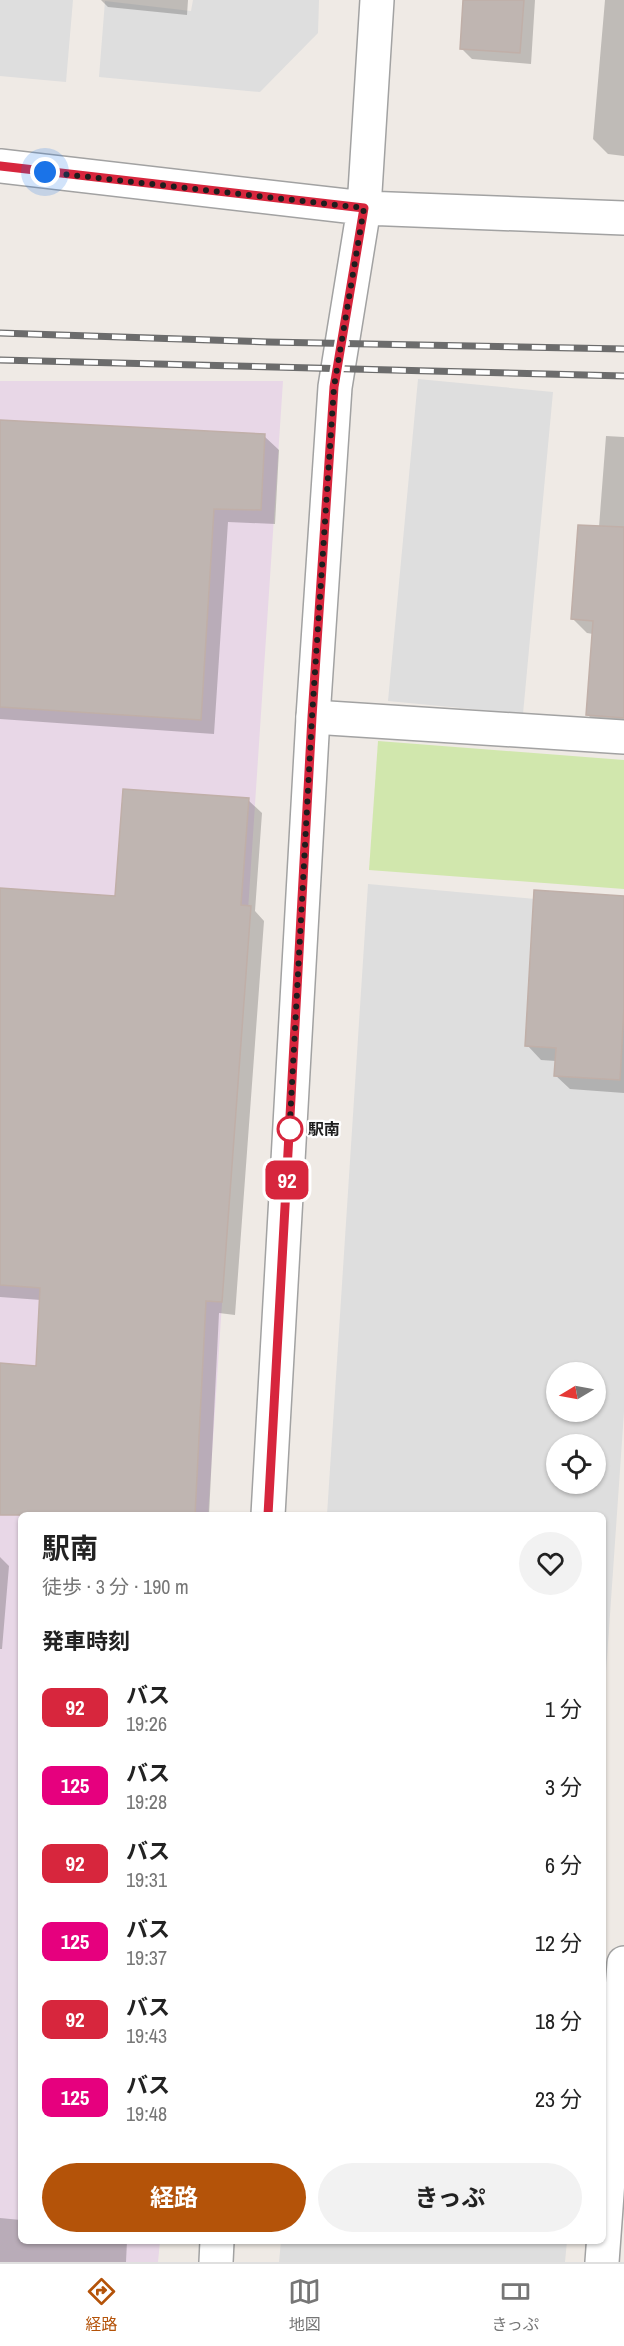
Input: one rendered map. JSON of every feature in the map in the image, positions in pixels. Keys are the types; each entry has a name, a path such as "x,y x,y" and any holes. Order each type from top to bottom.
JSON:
{"street":[{"path":"268,1512 312,717 334,387 364,208 377,0"},
{"path":"0,166 364,208 624,218"},
{"path":"312,717 624,737"},
{"path":"606,2238 616,2178 624,1963"},
{"path":"216,2262 217,2244"},
{"path":"602,2262 605,2244"}],"shaded area":[{"path":"0,0 73,0 66,82 0,76"},
{"path":"193,0 319,0 318,33 260,92 99,77 105,1 191,11"},
{"path":"418,379 553,392 523,714 388,701"},
{"path":"0,381 283,381 208,1512 18,1512 18,2244 160,2244 158,2262 0,2262"},
{"path":"368,884 624,907 624,1412 606,1673 606,1512 327,1512"},
{"path":"281,2244 567,2244 565,2262 279,2262"}],"green space":[{"path":"378,741 624,760 624,889 369,870"}],"building":[{"path":"463,0 524,0 520,53 460,49"},
{"path":"0,420 265,434 261,510 214,509 201,720 0,707"},
{"path":"578,525 624,527 624,718 586,715 593,621 571,619"},
{"path":"123,789 249,798 241,905 251,906 222,1302 206,1301 195,1512 18,1512 18,1515 0,1515 0,1363 36,1366 40,1288 0,1285 0,888 115,896"},
{"path":"534,890 624,896 624,1008 620,1080 554,1076 556,1048 525,1046"}],"railway":[{"path":"0,333 268,342 624,349"},
{"path":"0,360 624,376"}],"bus line":[{"name":"92","path":"0,166 364,208 334,387 312,717 268,1512"}],"place":[{"name":"駅南","path":"290,1129"}],"route":[{"path":"45,172 364,208 334,387 312,717 289,1139 290,1129"}]}
